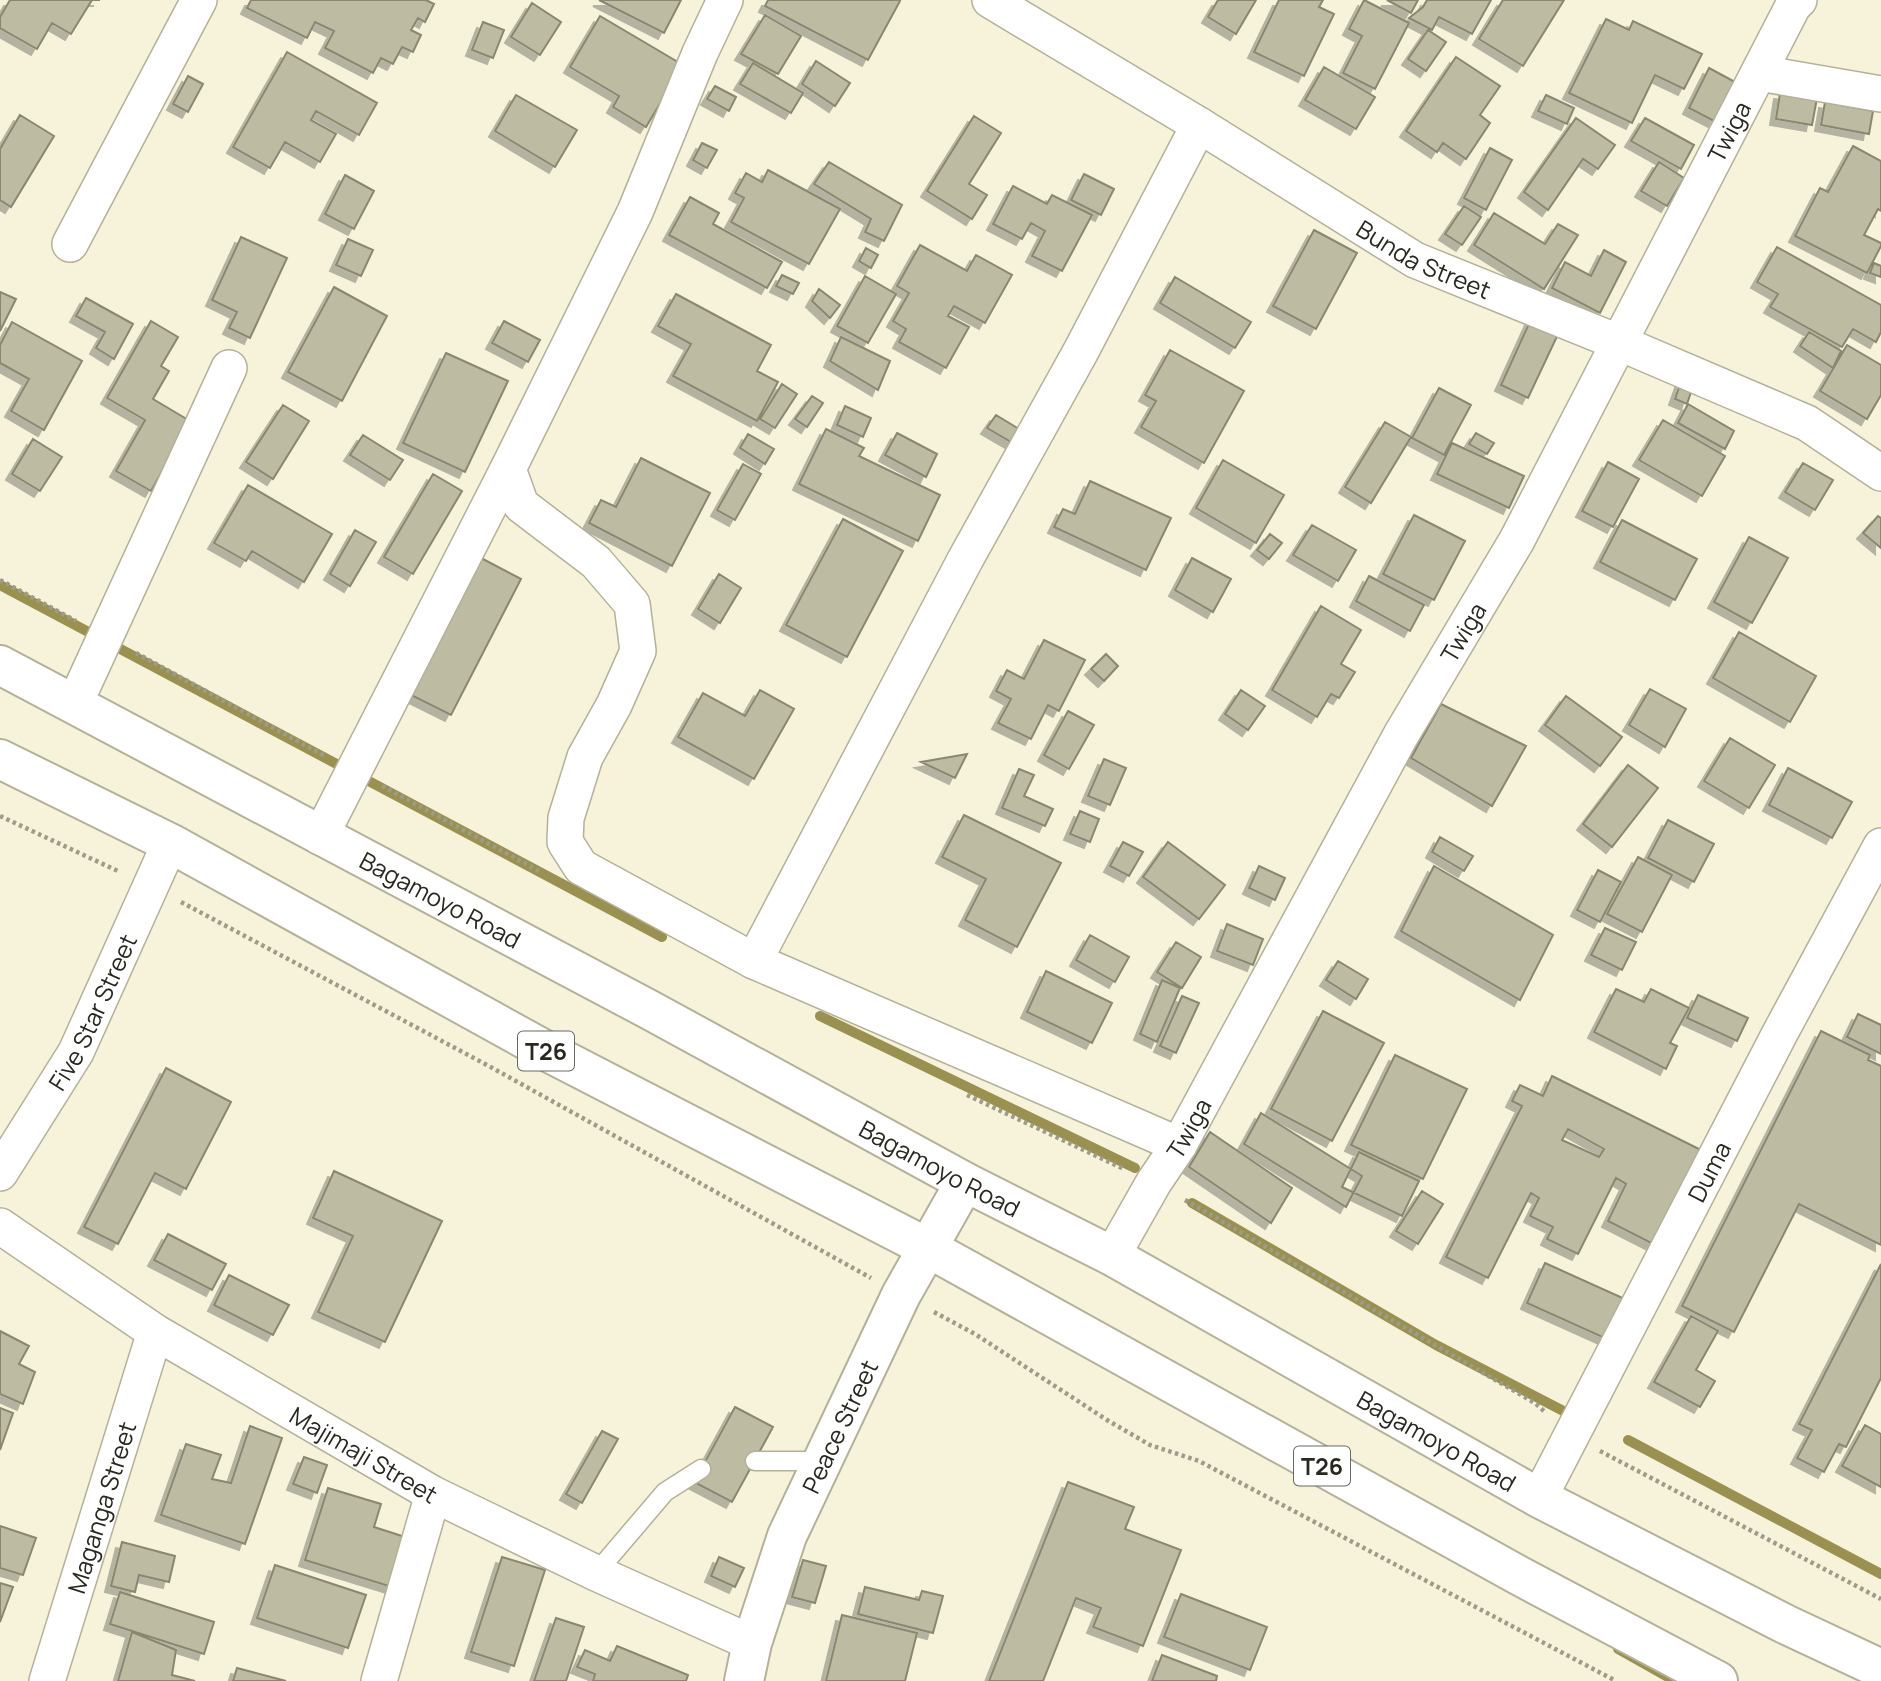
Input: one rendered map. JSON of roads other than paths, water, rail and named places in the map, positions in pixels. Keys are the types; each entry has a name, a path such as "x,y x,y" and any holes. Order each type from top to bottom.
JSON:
{"main road":[{"name":"Bagamoyo Road","path":"0,665 648,1009 965,1182 1112,1256 1539,1498 1881,1669"},
{"name":"T26","path":"0,759 170,843 552,1054 928,1248 1506,1568 1718,1681"},
{"name":"Peace Street","path":"744,1681 752,1643 788,1536 901,1295 965,1182"}],"street":[{"path":"70,244 199,0"},
{"path":"320,836 508,470 635,212 700,53 725,0"},
{"name":"Bunda Street","path":"990,0 1199,125 1415,260 1807,423 1881,473"},
{"name":"Twiga","path":"1112,1256 1154,1182 1179,1145 1401,735 1517,540 1759,73 1791,2"},
{"path":"1759,73 1881,94"},
{"path":"754,961 965,560 1081,351 1199,125"},
{"path":"74,705 229,368"},
{"path":"508,470 521,505 596,562 632,604 638,651 614,705 585,757 566,818 565,842 581,867 754,961 1179,1145"},
{"name":"Five Star Street","path":"0,1173 76,1052 170,843"},
{"name":"Duma","path":"1539,1498 1780,1033 1881,846"},
{"name":"Majimaji Street","path":"0,1226 155,1332 433,1494 596,1573 752,1643"},
{"name":"Maganga Street","path":"47,1681 155,1332"},
{"path":"379,1681 433,1494"}],"lane":[{"path":"755,1461 822,1461"},
{"path":"596,1573 665,1492 701,1469"}],"waterway":[{"path":"0,585 662,937"},
{"path":"820,1016 1135,1168"},
{"path":"1192,1203 1436,1345 1575,1417"},
{"path":"1628,1440 1881,1574"},
{"path":"1618,1649 1675,1681"}]}
